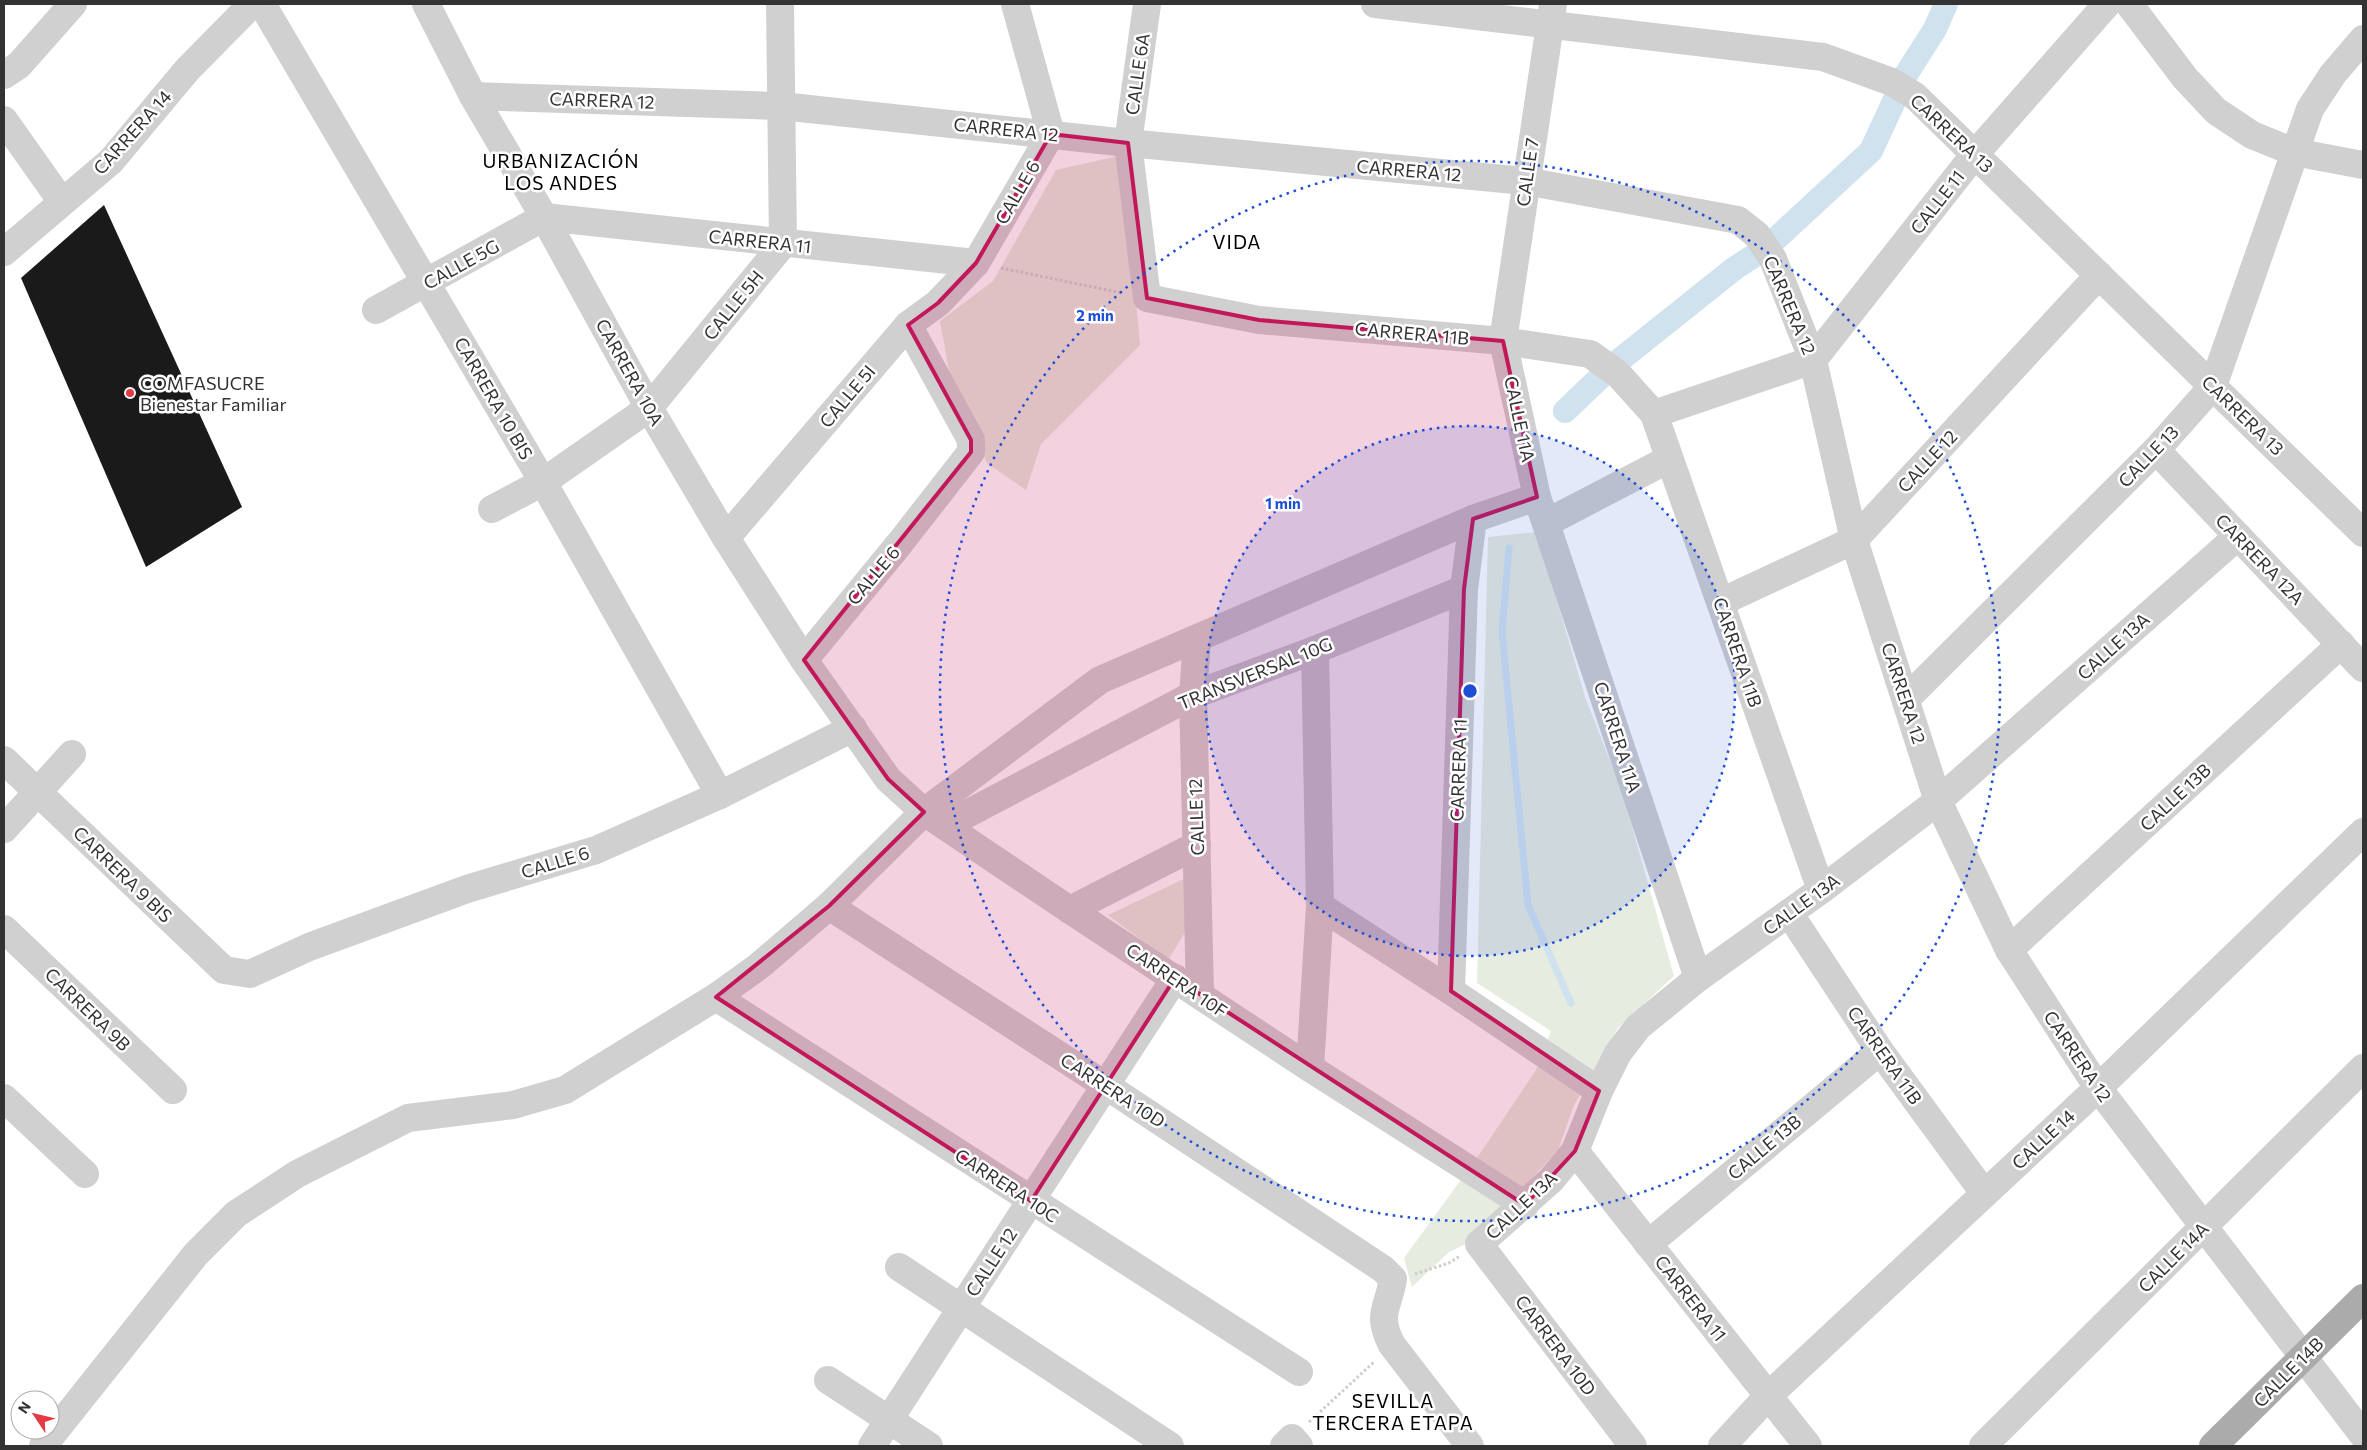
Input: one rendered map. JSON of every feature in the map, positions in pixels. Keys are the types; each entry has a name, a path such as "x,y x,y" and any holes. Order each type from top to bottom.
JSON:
{"main road":[{"name":"CALLE 14B","path":"2213,1446 2363,1298"}],"street":[{"path":"4,76 19,65 73,4"},
{"name":"CARRERA 14","path":"4,252 111,161 187,70 252,4"},
{"name":"CARRERA 10 BIS","path":"262,4 543,482 720,795"},
{"name":"CARRERA 10A","path":"426,4 473,96 544,217 649,408 726,538 804,660 853,728"},
{"path":"780,4 783,244"},
{"path":"1015,4 1051,134"},
{"name":"CALLE 6A","path":"1128,144 1147,4"},
{"name":"CARRERA 13","path":"1375,4 1550,14 1823,57 1892,82 1915,96 2363,533"},
{"name":"CALLE 11","path":"1813,360 1975,154 2107,4"},
{"path":"2129,4 2185,78 2216,112 2252,135 2294,152 2363,165"},
{"name":"CALLE 7","path":"1503,341 1550,14"},
{"path":"2294,152 2310,109 2333,74 2363,39"},
{"name":"CARRERA 12","path":"473,96 780,106 1051,134 1128,144 1526,181 1738,220 1757,235 1773,259 1813,360 1854,540 1938,801 2009,950 2098,1088 2363,1435"},
{"path":"4,120 62,202"},
{"name":"CALLE 6","path":"976,263 1051,134"},
{"path":"1128,144 1147,298"},
{"name":"CALLE 13","path":"1906,699 2156,450 2213,386 2294,152"},
{"name":"CALLE 5G","path":"376,310 544,217"},
{"name":"CARRERA 11","path":"544,217 783,244 976,263"},
{"name":"CALLE 5H","path":"492,509 543,482 649,408 783,244"},
{"name":"CALLE 5I","path":"726,538 908,325 938,303 976,263"},
{"name":"CALLE 12","path":"1721,602 1854,540 2099,275"},
{"name":"CARRERA 11B","path":"1147,298 1259,320 1503,341 1590,354 1618,374 1654,414 1821,890"},
{"name":"CALLE 6","path":"804,660 900,543 971,452 971,440 908,325"},
{"name":"CALLE 11A","path":"1503,341 1538,497"},
{"path":"1654,414 1813,360"},
{"name":"CARRERA 12A","path":"2156,450 2363,668"},
{"path":"1548,522 1669,460"},
{"path":"43,1446 196,1254 236,1214 297,1174 408,1118 513,1105 564,1090 716,997 759,966 1100,680 1473,519 1538,497"},
{"name":"CARRERA 11A","path":"1538,497 1548,522 1698,978"},
{"name":"CARRERA 11","path":"1451,990 1464,589 1473,519"},
{"name":"CALLE 13A","path":"1480,1244 1551,1180 1575,1150 1599,1091 1618,1053 1638,1027 1698,978 1789,914 1938,801 2238,536"},
{"name":"TRANSVERSAL 10G","path":"935,818 1193,695 1315,650 1464,589"},
{"name":"CALLE 12","path":"1197,639 1193,695 1200,995"},
{"name":"CALLE 13B","path":"2009,950 2341,644"},
{"path":"1310,1068 1320,906 1315,650"},
{"name":"CALLE 6","path":"250,974 309,946 467,889 596,850 720,795 853,728"},
{"name":"CARRERA 10F","path":"853,728 888,779 935,818 1070,910 1310,1068 1525,1205"},
{"path":"4,829 72,754"},
{"name":"CARRERA 9 BIS","path":"4,760 224,970 250,974"},
{"name":"CALLE 14","path":"1722,1446 1768,1396 2098,1088 2363,832"},
{"path":"1070,910 1197,845"},
{"name":"CARRERA 10D","path":"829,906 1105,1085 1383,1269 1392,1279"},
{"path":"1320,906 1451,990 1599,1091"},
{"name":"CARRERA 11B","path":"1789,914 1880,1051 1984,1193"},
{"name":"CARRERA 9B","path":"4,929 173,1090"},
{"name":"CALLE 12","path":"872,1446 1175,978"},
{"name":"CARRERA 10C","path":"716,997 1299,1372"},
{"name":"CALLE 13B","path":"1648,1244 1880,1051"},
{"name":"CALLE 14A","path":"1983,1446 2363,1068"},
{"path":"4,1098 85,1174"},
{"name":"CARRERA 11","path":"1575,1150 1808,1446"},
{"name":"CARRERA 10D","path":"1480,1244 1633,1446"},
{"path":"899,1267 1170,1446"},
{"path":"1392,1279 1383,1311 1385,1332 1392,1345 1470,1446"},
{"path":"828,1380 929,1446"}],"path":[{"path":"976,263 1147,298"},
{"name":"CALLE 13A","path":"1392,1279 1449,1263 1480,1244"},
{"path":"1292,1443 1392,1345"}],"highlighted area":[{"path":"1051,134 1128,143 1147,298 1259,320 1503,341 1537,497 1473,519 1464,589 1451,991 1599,1091 1575,1151 1525,1205 1175,978 1031,1201 716,997 829,906 924,812 888,779 804,660 971,452 971,440 908,325 938,303 976,263"}],"shaded area":[{"path":"1123,155 1140,345 1041,444 1026,490 987,463 950,376 940,321 993,281 1056,170"},
{"path":"1537,532 1585,697 1622,791 1674,976 1618,1028 1574,1105 1558,1150 1474,1240 1449,1252 1412,1287 1404,1258 1479,1155 1536,1070 1551,1031 1477,983 1488,537"},
{"path":"1186,878 1187,929 1168,960 1108,915"}],"building":[{"name":"COMFASUCRE Bienestar Familiar","path":"104,205 242,507 146,567 21,278"}],"waterway":[{"path":"1565,411 1611,367 1735,268 1766,248 1871,151 1907,73 1935,29 1946,4"},
{"path":"1509,548 1502,632 1528,905 1571,1003"}],"place":[{"name":"COMFASUCRE Bienestar Familiar","path":"130,393"}],"district":[{"name":"URBANIZACIÓN LOS ANDES","path":"561,171"},
{"name":"VIDA","path":"1237,241"},
{"name":"SEVILLA TERCERA ETAPA","path":"1393,1411"}]}
